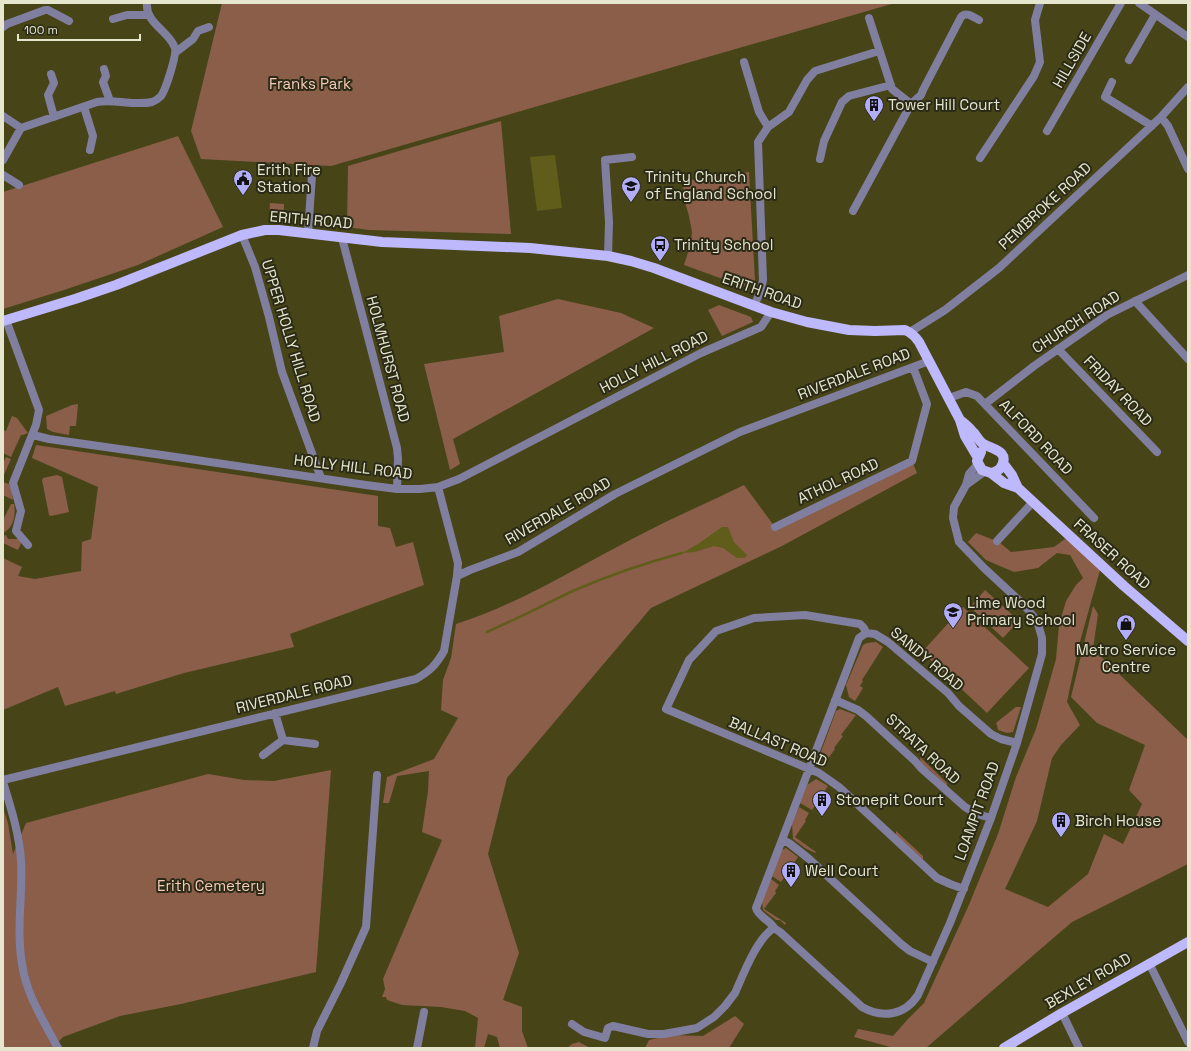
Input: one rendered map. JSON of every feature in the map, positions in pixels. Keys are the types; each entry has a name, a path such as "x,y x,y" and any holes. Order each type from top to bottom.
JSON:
{"main road":[{"name":"ERITH ROAD","path":"4,320 116,285 242,235 265,230 279,230 382,242 530,248 608,256 654,268 771,312 807,322 849,330 905,330 910,332"},
{"name":"FRASER ROAD","path":"910,332 919,342 960,420 965,436 983,467 1004,483 1018,488"},
{"name":"FRASER ROAD","path":"960,420 973,431 982,443 996,449 1001,454 1003,463 1012,475 1018,488 1124,586 1188,641"},
{"path":"990,447 981,452 983,467 1000,469 1003,463"},
{"name":"BEXLEY ROAD","path":"1004,1048 1062,1013 1188,942"}],"street":[{"path":"147,3 148,15 173,44 176,52"},
{"path":"980,158 1034,76 1040,62 1035,20 1040,3"},
{"name":"HILLSIDE","path":"1047,131 1121,3"},
{"path":"1139,3 1188,37"},
{"path":"3,27 7,24 45,10 48,10 69,21"},
{"path":"853,211 911,104 921,95 924,90 960,17 967,14 979,20"},
{"path":"113,19 127,15 148,15"},
{"path":"1129,60 1155,15"},
{"path":"868,18 892,89 911,104"},
{"path":"3,160 21,128 97,102 110,101 146,103 153,102 161,97 165,89 176,52 192,39 198,31 208,27"},
{"path":"754,306 761,290 763,280 758,142 768,127 789,112 807,80 815,71 879,51"},
{"path":"744,62 759,112 768,127"},
{"path":"104,69 106,76 102,82 110,101"},
{"path":"51,74 54,82 48,95 54,117"},
{"path":"1112,82 1104,97 1152,126"},
{"path":"820,159 824,141 842,102 849,96 891,85"},
{"name":"PEMBROKE ROAD","path":"910,332 945,310 999,268 1152,126 1188,87"},
{"path":"84,107 93,136 90,150"},
{"path":"3,116 21,128"},
{"path":"1161,117 1168,126 1188,169"},
{"path":"608,256 609,234 605,160 632,157"},
{"path":"3,175 19,185"},
{"path":"308,234 312,175"},
{"name":"UPPER HOLLY HILL ROAD","path":"242,235 255,267 269,316 282,372 321,478"},
{"name":"HOLMHURST ROAD","path":"342,238 397,448 397,489"},
{"name":"CHURCH ROAD","path":"985,404 1058,349 1107,315 1188,275"},
{"path":"1135,301 1188,359"},
{"name":"HOLLY HILL ROAD","path":"33,435 49,439 397,489 438,487 471,473 701,353 761,327 771,312"},
{"path":"4,320 38,404 39,416 33,435 13,483 22,511 16,531 28,545"},
{"name":"FRIDAY ROAD","path":"1058,349 1157,452"},
{"name":"RIVERDALE ROAD","path":"3,781 416,679 428,672 438,661 444,651 457,576 518,552 615,494 740,432 929,361"},
{"name":"ATHOL ROAD","path":"775,527 912,461 927,404 913,367"},
{"name":"ALFORD ROAD","path":"949,398 966,392 977,396 1094,518"},
{"name":"LOAMPIT ROAD","path":"783,840 756,908 758,912 857,1003 868,1011 875,1014 896,1013 909,1006 918,995 933,962 964,889 991,818 1017,743 1040,663 1042,650 1042,638 1038,624 1029,610 959,542 953,518 954,507 970,474 983,467"},
{"path":"438,487 458,563 457,576"},
{"path":"997,541 1033,502"},
{"name":"SANDY ROAD","path":"666,709 689,660 716,632 754,618 805,615 860,624 866,633 875,634 888,642 948,693 959,706 990,734 1001,739 1017,743"},
{"path":"866,633 859,638 783,840 803,854 901,944 910,951 933,962"},
{"name":"STRATA ROAD","path":"835,700 858,710 866,716 965,807 977,814 991,818"},
{"name":"BALLAST ROAD","path":"666,709 819,774 839,787 936,878 964,889"},
{"path":"276,713 283,740"},
{"path":"263,755 283,740 315,744"},
{"path":"313,1048 317,1031 341,983 366,927 377,776"},
{"path":"3,781 14,818 21,859 19,917 22,965 27,984 36,1007 58,1048"},
{"path":"572,1024 584,1032 605,1038 608,1028 613,1026 648,1034 664,1034 697,1028 714,1017 730,1000 765,935 774,928"},
{"path":"1149,963 1188,1042"},
{"path":"417,1048 424,1012"},
{"path":"1062,1013 1079,1048"}],"green space":[{"name":"Franks Park","path":"222,3 895,3 331,166 201,159 191,131"},
{"path":"501,121 511,234 369,230 347,227 348,166"},
{"path":"178,136 223,227 138,265 3,309 3,192"},
{"path":"749,172 755,281 745,287 684,265 691,243 692,232 684,199 683,181"},
{"path":"270,203 284,204 284,220 269,218"},
{"path":"558,299 621,313 654,328 453,439 460,464 450,470 424,364 504,352 499,316"},
{"path":"719,305 751,317 753,322 722,336 708,310"},
{"path":"78,404 76,426 70,426 69,435 53,432 47,429 46,416"},
{"path":"12,416 17,418 28,433 21,435 11,457 3,453 3,430 6,431"},
{"path":"36,445 378,496 378,526 390,528 396,547 413,542 424,585 290,634 294,647 184,673 116,694 115,691 65,706 58,687 3,710 3,558 22,567 18,576 35,579 81,571 82,542 91,539 98,487 32,458"},
{"path":"6,457 11,459 3,477 3,463"},
{"path":"912,461 917,473 782,546 651,608 507,778 488,854 519,953 503,1000 522,1007 522,1031 528,1048 500,1048 497,1037 488,1034 484,1048 475,1048 478,1018 465,1011 441,1007 402,1005 387,1000 386,997 382,997 385,989 383,979 442,840 422,832 428,791 429,771 397,776 389,803 383,803 387,777 434,759 458,718 441,710 443,680 451,658 456,624 479,616 525,596 612,549 744,485 775,527"},
{"path":"57,475 62,477 69,512 51,516 49,515 42,480 43,478"},
{"path":"3,482 9,484 13,500 3,495"},
{"path":"11,504 14,504 15,512 12,524 7,531 3,533 3,520"},
{"path":"976,533 999,542 1011,552 1054,547 1065,539 1096,557 1100,570 1079,645 1067,702 1080,725 1061,745 1052,758 1037,821 1005,889 1048,907 1088,874 1104,834 1123,844 1142,804 1129,790 1145,745 1097,723 1071,697 1093,606 1098,614 1093,649 1188,740 1188,864 1072,922 926,1048 894,1048 854,1037 858,1029 893,1036 924,1003 968,907 998,834 1016,777 1036,729 1056,659 1059,625 1066,601 1076,585 1083,578 1070,555 1057,553 1038,568 1014,572 986,560 968,542"},
{"path":"6,535 8,539 18,539 22,541 18,550 3,543 3,536"},
{"path":"985,590 1019,621 1003,638 970,607"},
{"path":"963,607 1029,668 987,713 922,652"},
{"path":"876,642 883,647 862,680 863,681 860,686 863,688 855,701 849,697 846,685 863,645"},
{"path":"1016,707 1021,707 1013,732 1007,733 998,730 996,724 997,722"},
{"path":"840,709 856,715 841,735 843,736 824,764 825,765 823,768 818,760 836,711"},
{"path":"920,757 947,783 947,787 930,770 921,765"},
{"name":"Erith Cemetery","path":"331,770 316,972 181,1004 120,1016 63,1037 53,1048 3,1048 3,808 8,823 13,854 26,823 208,774 244,780 274,781"},
{"path":"816,779 828,786 812,810 800,803 807,785"},
{"path":"799,807 809,813 805,820 806,821 795,837 816,852 815,853 793,839 792,824"},
{"path":"896,831 923,856 923,860 896,835"},
{"path":"786,848 798,857 781,882 772,876 782,850"},
{"path":"771,879 779,885 775,891 776,893 764,909 786,923 785,925 780,920 776,920 763,910 762,901"},
{"path":"735,1016 744,1024 729,1048 645,1048 649,1040 671,1035 703,1036"},
{"path":"579,1042 590,1048 567,1048 572,1044"}],"shaded area":[{"path":"555,155 562,208 537,211 530,157"},
{"path":"722,527 728,527 734,542 747,555 745,558 737,558 723,548 714,546 695,552 682,553 698,544"}],"waterway":[{"path":"487,632 575,590 628,570 682,553"}],"place":[{"name":"Tower Hill Court","path":"874,122"},
{"name":"Erith Fire Station","path":"243,196"},
{"name":"Trinity Church of England School","path":"631,203"},
{"name":"Trinity School","path":"660,262"},
{"name":"Lime Wood Primary School","path":"953,629"},
{"name":"Metro Service Centre","path":"1126,641"},
{"name":"Stonepit Court","path":"822,817"},
{"name":"Birch House","path":"1061,838"},
{"name":"Well Court","path":"791,888"}]}
